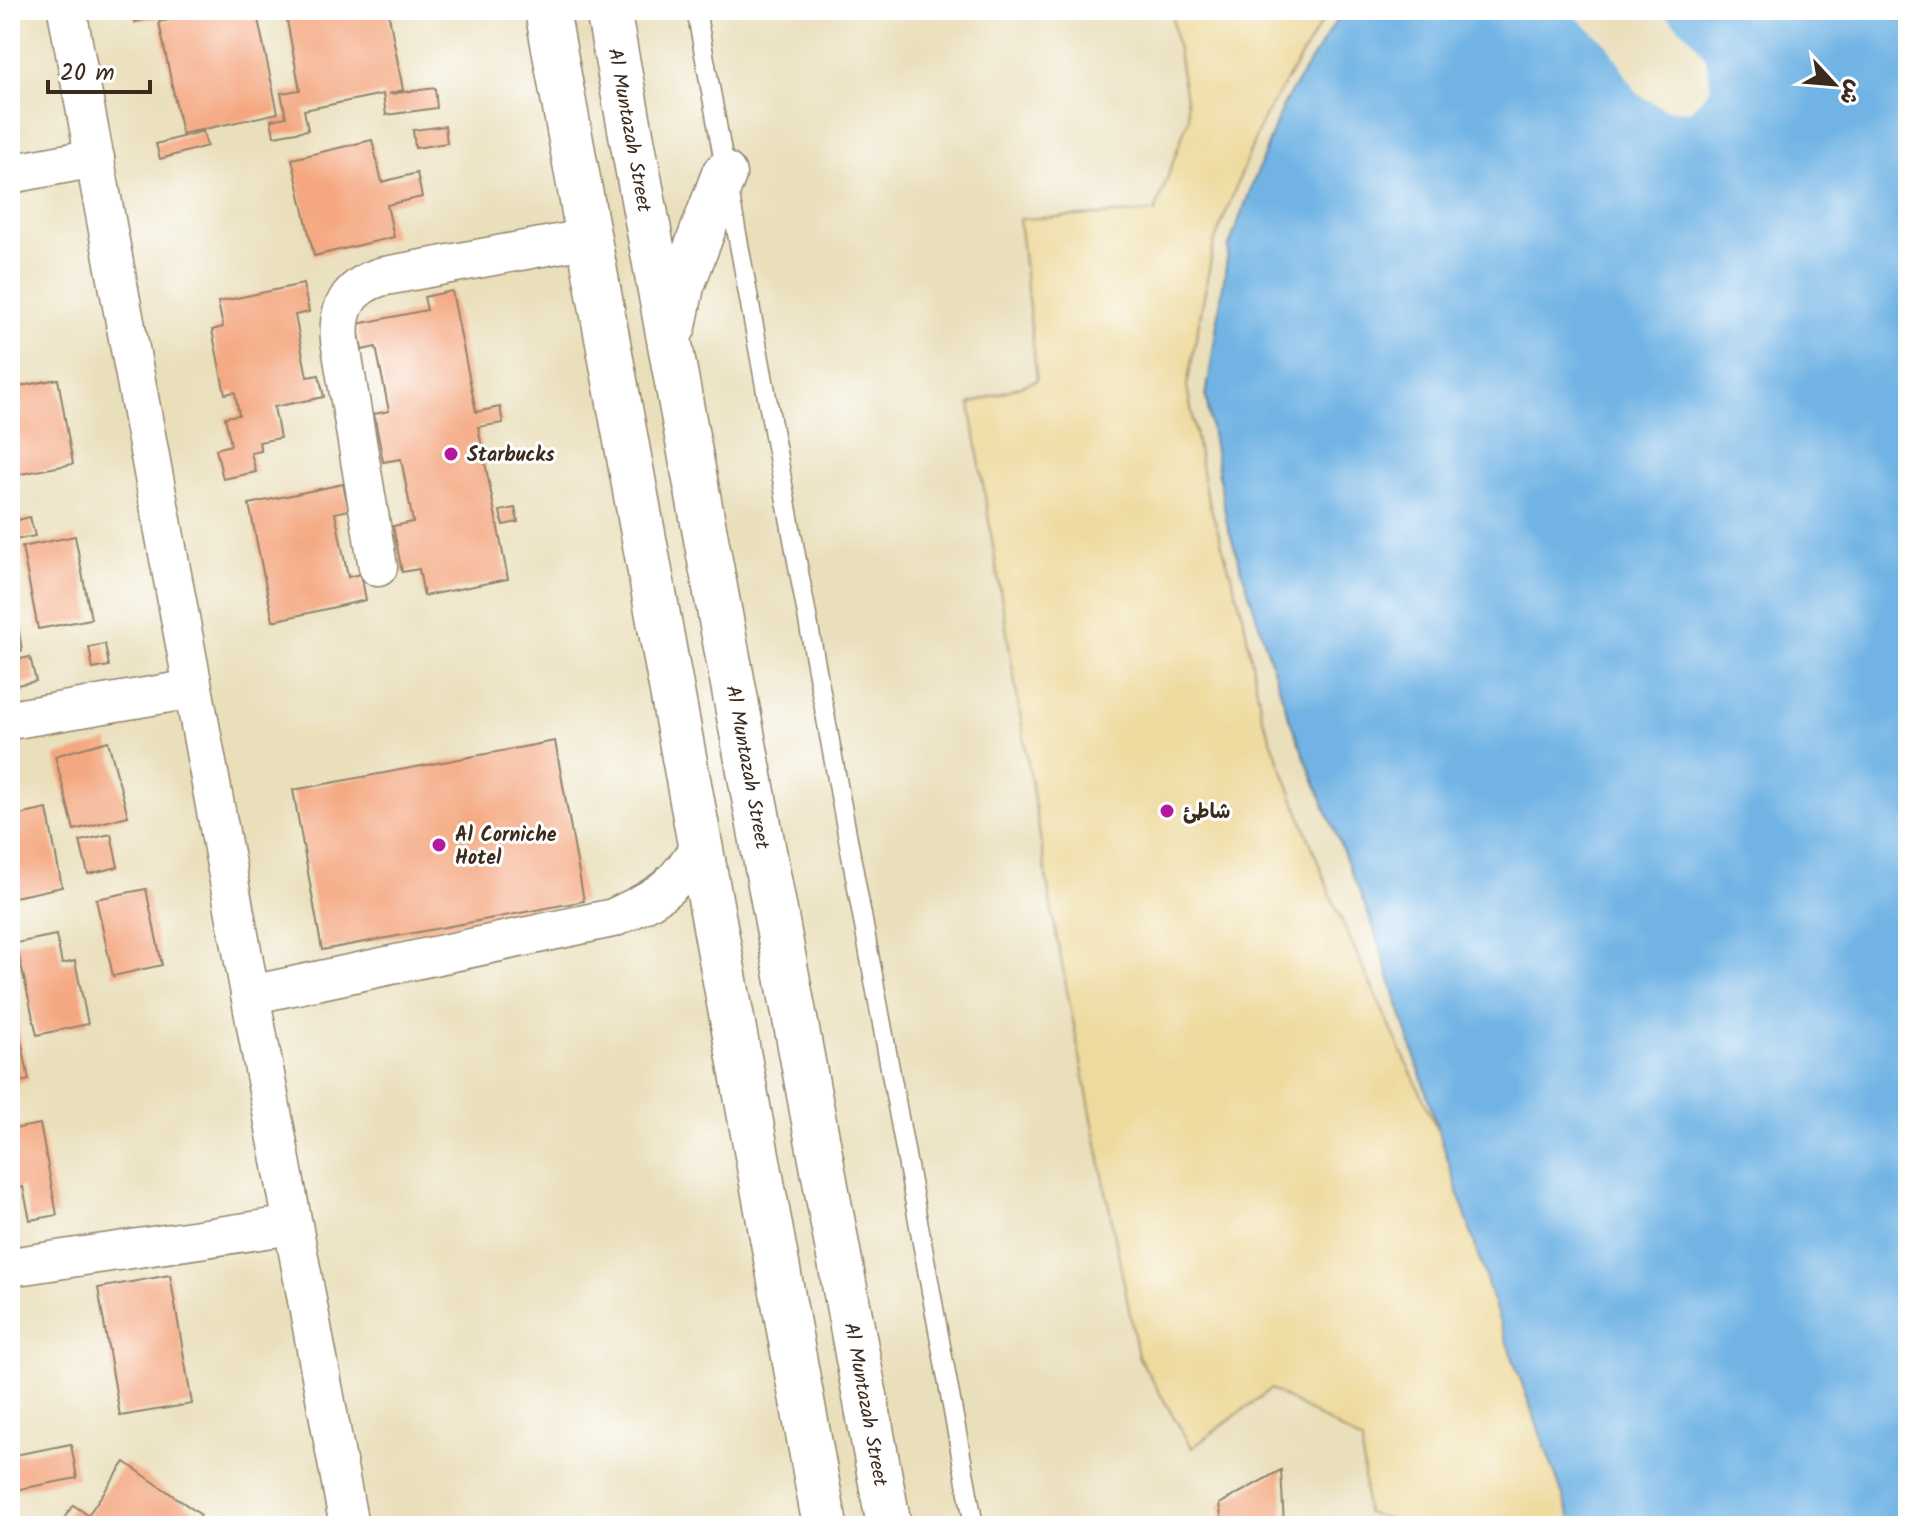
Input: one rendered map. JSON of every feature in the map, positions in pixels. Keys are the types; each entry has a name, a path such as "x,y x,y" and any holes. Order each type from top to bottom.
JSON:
{"main road":[{"path":"547,10 702,841 825,1526"},
{"name":"Al Muntazah Street","path":"608,10 672,341 889,1526"},
{"path":"672,341 682,286 724,174"}],"street":[{"path":"67,10 349,1526"},
{"path":"10,174 95,158"},
{"path":"378,567 340,340 338,323 342,306 358,287 380,277 590,238"},
{"path":"10,720 193,689"},
{"path":"250,995 613,918 667,891 687,868 702,841"},
{"path":"10,1267 293,1225"}],"lane":[{"path":"696,10 974,1526"}],"sand":[{"name":"شاطئ","path":"1171,10 1329,10 1262,121 1214,243 1187,386 1205,488 1243,615 1262,716 1335,906 1442,1140 1501,1326 1574,1526 1415,1526 1366,1513 1362,1442 1271,1389 1192,1448 1138,1356 1053,918 970,404 1037,380 1019,219 1155,212 1189,117"}],"water":[{"path":"1343,10 1908,10 1908,1526 1574,1526 1501,1326 1372,923 1289,718 1227,524 1206,397 1229,246 1283,105"}],"pier":[{"path":"1567,10 1659,10 1693,40 1706,59 1711,88 1690,111 1664,109 1637,94 1608,45"}],"building":[{"path":"133,10 168,10 169,15 135,22"},
{"path":"217,10 256,10 278,113 182,134 159,22"},
{"path":"285,10 388,10 403,90 389,94 435,88 437,108 386,115 383,94 304,110 308,130 274,136 271,120 286,117 281,93 300,90"},
{"path":"445,126 447,143 415,148 413,130"},
{"path":"203,131 207,146 160,159 156,144"},
{"path":"372,140 382,182 417,173 422,197 387,205 394,237 314,256 292,159"},
{"path":"303,284 309,312 295,315 307,377 319,375 324,397 274,407 280,438 259,442 261,451 251,453 256,472 223,479 216,449 231,445 225,417 239,415 235,392 225,394 212,330 223,327 218,302"},
{"path":"452,291 476,412 500,407 503,423 478,427 508,579 424,596 419,569 402,572 393,526 413,522 401,459 383,462 374,414 389,411 376,347 362,350 357,324 427,310 424,297"},
{"path":"58,379 73,464 10,476 10,388"},
{"path":"343,484 349,510 335,513 348,577 361,574 366,600 273,621 249,504"},
{"path":"515,508 518,522 503,525 500,511"},
{"path":"30,517 35,536 10,541 10,522"},
{"path":"75,536 91,619 38,629 22,547"},
{"path":"10,588 22,651 10,653"},
{"path":"105,644 109,666 93,669 89,647"},
{"path":"30,657 36,681 12,686 10,661"},
{"path":"108,741 128,816 74,830 55,756"},
{"name":"Al Corniche Hotel","path":"555,741 584,901 322,950 293,790"},
{"path":"47,809 62,887 10,898 10,817"},
{"path":"111,834 118,867 88,874 80,841"},
{"path":"146,889 162,965 113,976 96,899"},
{"path":"56,935 62,964 75,961 88,1024 37,1035 16,943"},
{"path":"10,983 29,1080 10,1084"},
{"path":"10,1123 13,1129 40,1124 57,1215 30,1220 23,1187 10,1190"},
{"path":"170,1275 192,1404 120,1416 98,1288"},
{"path":"71,1444 77,1478 10,1491 10,1456"},
{"path":"125,1462 201,1515 194,1526 59,1526 73,1505 88,1515"},
{"path":"1281,1470 1284,1526 1223,1526 1219,1504"}],"place":[{"name":"Starbucks","path":"451,454"},
{"name":"شاطئ","path":"1167,811"},
{"name":"Al Corniche Hotel","path":"439,845"}]}
